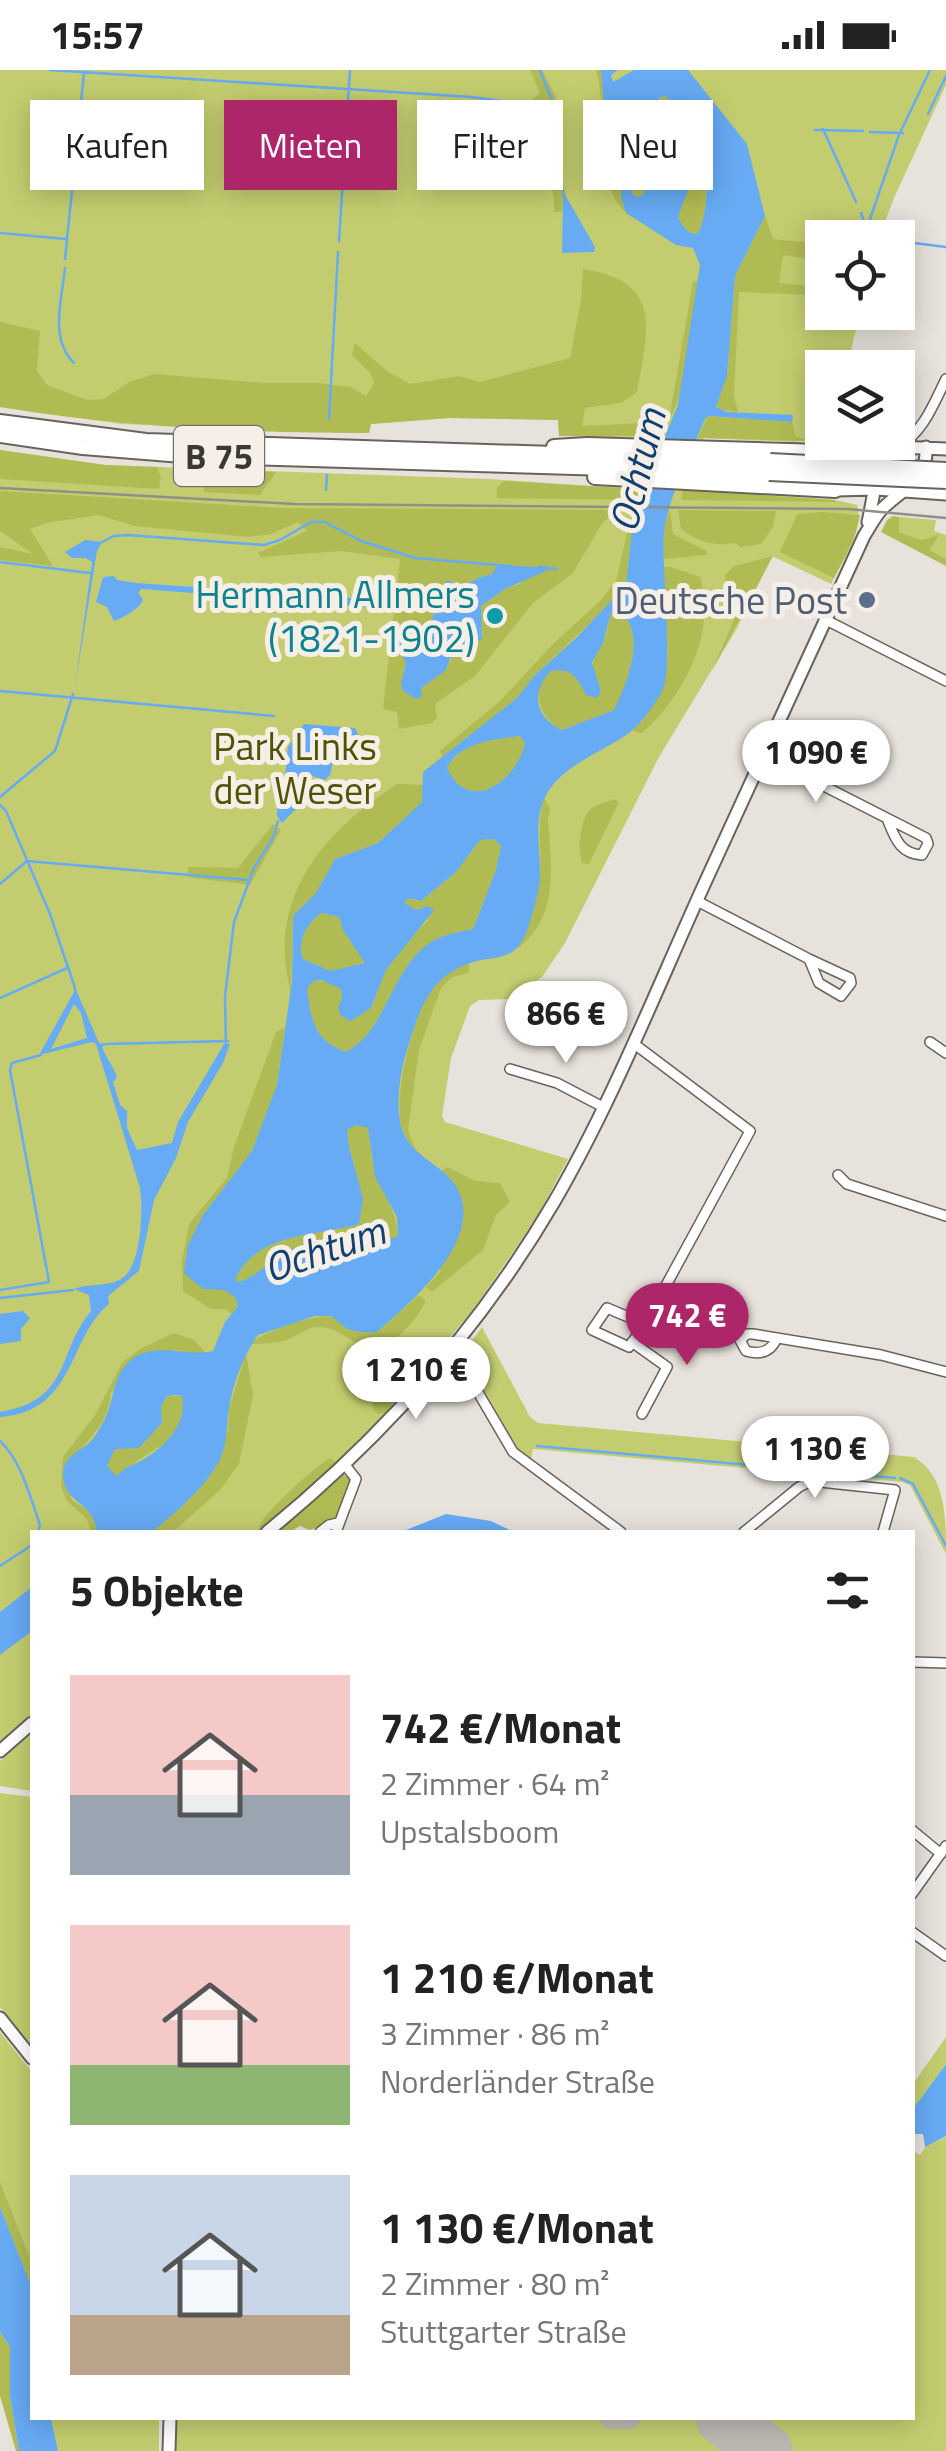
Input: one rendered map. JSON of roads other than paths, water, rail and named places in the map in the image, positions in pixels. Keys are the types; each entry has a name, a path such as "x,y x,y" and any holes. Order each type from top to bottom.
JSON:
{"highway":[{"name":"B 75","path":"0,422 146,441 543,460"},
{"name":"B 75","path":"0,436 182,455 946,470"},
{"path":"543,460 564,474 644,462 694,464 805,454"},
{"path":"694,464 835,490"},
{"name":"B 75","path":"769,467 946,481"}],"street":[{"path":"915,434 942,399 946,379"},
{"path":"269,1530 346,1465 403,1407 520,1257 574,1166 864,536 880,510 905,492 924,471 924,424"},
{"path":"915,447 946,449"},
{"path":"864,536 884,460"},
{"path":"835,490 946,494"},
{"path":"835,490 855,495 872,508"},
{"path":"826,620 946,681"},
{"path":"763,755 926,838 928,844 922,854 916,855 898,845 888,821"},
{"path":"697,901 850,978 846,994 841,996 818,983 808,959"},
{"path":"930,1042 946,1053"},
{"path":"633,1043 750,1131 645,1324 629,1346 592,1330 608,1308 645,1324"},
{"path":"510,1069 557,1083 603,1107"},
{"path":"838,1175 848,1184 946,1216"},
{"path":"777,1338 881,1355 946,1372"},
{"path":"632,1342 667,1368 642,1414"},
{"path":"452,1348 513,1452 618,1530"},
{"path":"337,1528 356,1479 346,1465"},
{"path":"746,1530 805,1483 895,1490 884,1530"},
{"path":"915,1662 946,1663"},
{"path":"0,1751 30,1725"},
{"path":"915,1832 944,1850 915,1890"},
{"path":"934,1865 946,1870"},
{"path":"915,1934 946,1956"},
{"path":"0,2018 30,2056"},
{"path":"169,2451 170,2420"}],"water":[{"path":"601,70 618,70 611,75 613,82 634,70 688,70 712,100 669,100 665,96 659,100 604,100"},
{"name":"Ochtum","path":"713,101 747,144 765,216 735,276 727,376 716,407 727,412 793,415 792,422 708,416 705,419 681,476 664,533 667,662 662,691 634,729 568,770 549,790 539,820 539,889 521,944 508,954 451,972 431,991 418,1016 402,1068 399,1116 410,1144 447,1175 458,1190 463,1210 461,1230 452,1250 424,1288 377,1332 347,1329 331,1316 315,1316 258,1335 236,1380 221,1457 204,1483 154,1530 97,1530 91,1514 66,1488 63,1469 99,1430 123,1369 146,1352 213,1351 225,1322 238,1306 235,1297 224,1290 203,1289 184,1273 188,1245 203,1215 252,1151 277,1085 292,981 293,916 316,893 335,859 378,843 422,802 423,772 517,698 534,676 626,585 634,511 678,405 700,265 693,248 676,245 626,213 622,190 631,190 637,197 644,194 644,190 689,190 678,218 687,231 699,232 706,190 713,190","holes":["617,611 627,620 634,644 629,672 614,710 562,730 541,711 540,687 551,671 564,671 577,679 586,695 597,698 601,691 592,662 603,643 611,613","520,736 525,743 513,770 491,788 467,790 447,768 460,753 479,744","494,839 501,846 496,870 473,929 441,937 424,947 411,960 361,1041 346,1052 327,1041 316,1028 310,1010 307,989 313,981 321,980 341,989 338,1008 341,1016 351,1021 371,1008 386,970 434,910 428,906 416,910 404,903 409,898 421,901 456,872 480,840","321,913 339,917 365,963 330,971 303,959 302,939 311,922","356,1125 368,1128 375,1177 397,1217 398,1236 297,1247 252,1277 237,1282 236,1277 247,1262 275,1243 359,1224 363,1198 347,1130","167,1396 182,1396 183,1408 175,1431 148,1457 116,1476 107,1466 115,1449 139,1448 162,1423 161,1407"]},
{"path":"567,198 595,247 594,252 562,253 563,199"},
{"path":"85,540 102,542 97,551 75,686 92,562 72,558 65,552"},
{"path":"498,565 552,568 505,589 481,606 482,639 452,655 445,671 421,688 422,696 416,699 403,691 406,663 398,647 399,637 430,624 447,580 462,587 492,574"},
{"path":"103,577 136,583 380,600 384,604 383,608 142,589 138,592 141,603 114,621 107,607 96,602"},
{"path":"304,724 355,728 359,736 347,759 333,761 325,780 306,774 312,787 303,791 298,807 282,823 277,816 278,789 285,777 288,747"},
{"path":"74,985 99,1043 107,1044 102,1047 117,1077 113,1082 120,1105 127,1111 127,1128 137,1150 172,1143 178,1122 224,1044 230,1044 188,1122 176,1158 154,1200 139,1271 108,1296 109,1304 85,1335 57,1388 25,1412 0,1417 0,1412 23,1406 51,1386 91,1311 89,1295 74,1289 121,1279 133,1263 140,1237 140,1188 96,1044 39,1055 74,992","holes":["74,1004 81,1013 87,1038 51,1049"]},
{"path":"23,1311 30,1318 21,1329 21,1341 0,1344 0,1314"},
{"path":"446,1514 491,1521 510,1530 406,1530"},
{"path":"30,1589 30,1632 0,1655 0,1612"},
{"path":"946,2064 946,2136 925,2147 923,2134 915,2134 916,2105"},
{"path":"0,2207 30,2283 30,2420 51,2420 58,2451 19,2451 10,2396 10,2347 0,2332"}],"waterway":[{"path":"50,70 494,100"},
{"path":"339,241 350,70"},
{"path":"540,70 555,108 552,157 565,199"},
{"path":"870,220 899,135 930,70"},
{"path":"65,259 84,73"},
{"path":"928,114 946,76"},
{"path":"823,129 856,202"},
{"path":"815,130 863,131"},
{"path":"870,132 903,133"},
{"path":"861,213 863,220"},
{"path":"0,233 66,239"},
{"path":"915,243 946,247"},
{"path":"329,419 338,252"},
{"path":"65,268 59,331 74,363"},
{"path":"326,490 327,475"},
{"path":"100,543 128,535 264,545 311,522 325,522 361,541 415,558 511,566"},
{"path":"0,562 90,573"},
{"path":"539,567 557,569"},
{"path":"0,691 274,716"},
{"path":"0,797 55,751 73,694"},
{"path":"0,805 50,914 75,988"},
{"path":"226,1047 225,996 234,922 254,868 273,838 278,821"},
{"path":"0,884 27,861 248,880"},
{"path":"0,998 67,968"},
{"path":"106,1044 228,1041"},
{"path":"0,1290 49,1282 10,1070 12,1063 41,1055"},
{"path":"0,1298 73,1290"},
{"path":"0,1441 24,1480 39,1530"},
{"path":"537,1446 895,1478"},
{"path":"900,1478 913,1484 946,1546"},
{"path":"0,1566 30,1546"}],"tram line":[{"path":"0,488 295,504 848,509 946,518"}],"place":[{"name":"Deutsche Post","path":"867,600"},
{"name":"Hermann Allmers (1821-1902)","path":"495,616"}],"park label":[{"name":"Park Links der Weser","path":"295,768"}]}
